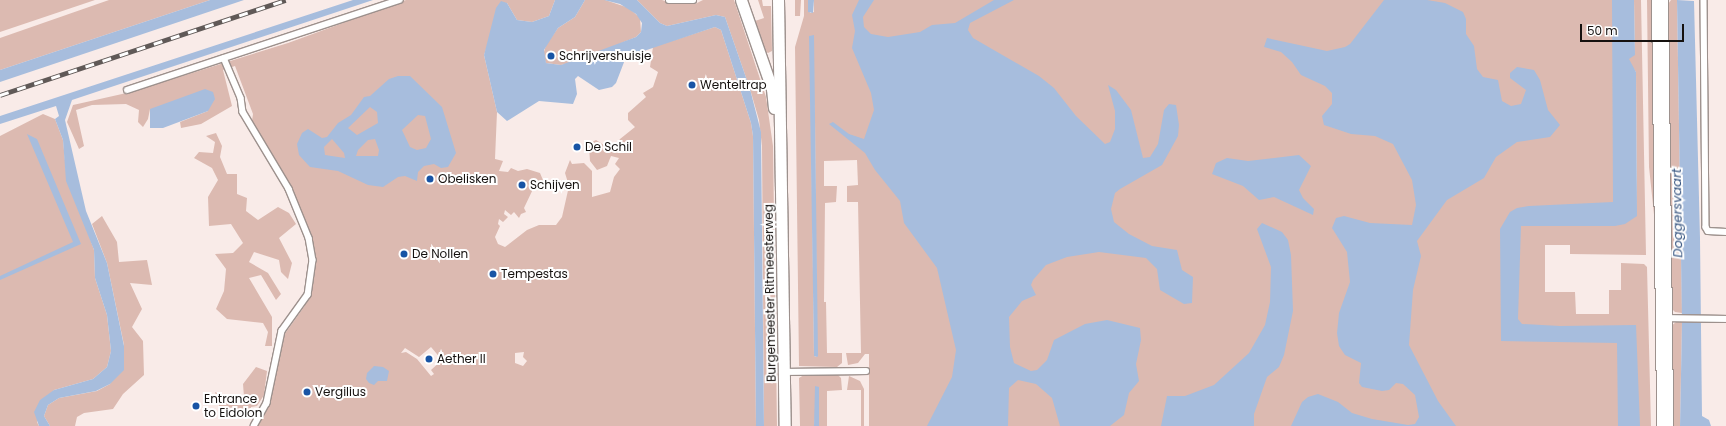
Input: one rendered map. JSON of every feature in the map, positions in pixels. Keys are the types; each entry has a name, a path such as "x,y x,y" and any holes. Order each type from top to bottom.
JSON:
{"street":[{"name":"Burgemeester Ritmeesterweg","path":"741,0 772,89 782,161"},
{"name":"Burgemeester Ritmeesterweg","path":"778,0 782,161 785,426"},
{"path":"1660,0 1672,318 1665,426"}],"lane":[{"path":"127,90 399,0"},
{"path":"669,0 693,0"},
{"path":"1704,0 1706,227 1708,231 1726,232"},
{"path":"224,58 241,98 243,112 290,189 309,238 313,260 308,295 282,331 267,403 254,426"},
{"path":"1672,318 1726,319"},
{"path":"784,372 866,371"}],"shaded area":[{"path":"0,0 95,0 0,32"},
{"path":"109,0 210,0 0,70 0,38"},
{"path":"406,0 555,0 549,16 532,22 517,20 507,3 491,35 484,55 497,112 495,159 503,161 499,171 508,172 511,168 518,171 527,169 540,173 545,185 540,190 534,187 524,208 526,212 521,214 519,218 514,212 511,215 505,210 504,214 508,217 503,222 499,219 498,224 500,226 495,237 498,244 505,247 527,230 539,225 556,225 562,217 569,186 565,173 570,160 572,164 584,163 592,171 592,197 610,192 614,177 620,169 615,164 619,158 611,156 607,166 597,170 590,161 589,147 592,142 596,140 613,151 620,139 635,127 628,120 628,113 646,97 643,93 653,87 658,72 650,67 653,47 715,27 721,30 751,123 753,136 756,426 257,426 270,401 284,335 304,307 311,292 315,272 313,250 295,195 252,121 253,114 235,66 223,70 232,106 201,124 181,128 180,122 208,111 150,109 148,119 143,127 138,122 139,110 126,104 92,105 76,110 84,146 79,149 67,122 73,105 131,92 288,43","holes":["431,347 442,360 431,370 434,374 431,376 417,359 406,352 401,353 405,348 419,357","524,352 523,357 527,361 523,366 515,363 515,353"]},
{"path":"585,0 605,0 629,8 640,18 641,32 636,37 575,62 561,65 546,63 543,55 546,45 558,28 575,17"},
{"path":"637,0 662,0 674,4 695,4 703,0 734,0 766,97 773,146 777,426 764,426 762,146 759,120 750,89 725,17 716,15 667,26 660,23"},
{"path":"758,0 762,0 763,6 771,6 772,51 768,53 765,51 755,21 764,18"},
{"path":"795,0 801,0 800,16 795,16"},
{"path":"804,0 808,0 810,13 814,12 814,0 1631,0 1635,55 1634,0 1641,0 1646,255 1570,254 1570,245 1545,245 1545,292 1575,292 1576,314 1609,314 1609,290 1621,290 1621,263 1644,264 1647,267 1651,426 869,426 869,354 865,354 858,363 848,365 846,353 861,353 858,202 847,202 847,186 858,185 857,160 824,161 824,186 837,186 836,202 825,203 824,302 826,302 827,353 842,353 842,363 837,367 799,366 795,47 804,16","holes":["810,35 815,120 817,357 814,356","1633,68 1636,72 1637,213"]},
{"path":"1647,0 1651,0 1651,8 1654,9 1655,224 1649,167"},
{"path":"1671,0 1677,0 1682,313 1675,312 1670,307 1666,7"},
{"path":"43,114 55,119 63,140 66,171 94,250 95,278 107,315 111,351 107,367 93,379 54,390 37,422 39,426 0,426 0,136"},
{"path":"216,133 222,146 220,157 227,174 237,174 237,194 247,198 246,211 258,220 278,207 289,213 296,224 279,238 292,263 288,279 281,272 279,260 254,252 249,262 268,273 281,294 276,300 261,275 249,278 272,317 272,346 265,346 268,332 263,323 227,319 216,309 224,291 226,269 215,254 233,253 243,243 231,224 209,226 208,197 218,180 212,168 194,158 199,152 213,153 215,142 206,136"},
{"path":"102,216 117,242 119,262 147,260 152,285 130,283 142,309 132,327 143,341 144,375 123,394 113,409 84,413 77,417 75,426 50,426 44,416 48,405 59,398 97,391 110,384 124,345 107,263 92,224"},
{"path":"1676,322 1682,322 1680,426 1671,426 1670,327"},
{"path":"256,367 267,371 264,395 257,406 251,407 250,416 244,410 238,412 236,407 220,409 215,392 236,401 244,397 243,384"},
{"path":"804,375 838,375 841,378 842,390 827,391 827,426 819,426 819,387 814,426 800,426 799,378"},
{"path":"849,376 860,381 864,389 864,426 861,426 861,390 847,390"}],"water":[{"path":"210,0 244,0 0,82 0,70"},
{"path":"353,0 373,0 72,100 65,120 86,211 107,263 124,346 124,370 110,384 96,391 59,398 48,405 44,416 50,426 39,426 34,412 40,400 54,390 93,379 107,367 111,351 107,315 95,278 94,250 66,181 63,140 55,119 59,116 56,106 0,124 0,116"},
{"path":"555,0 585,0 575,17 558,28 544,50 546,63 561,65 636,37 641,32 642,23 636,14 620,4 604,0 637,0 660,23 667,26 716,15 725,17 750,89 761,132 764,426 756,426 753,136 751,123 721,30 715,27 626,57 616,83 612,87 599,90 578,76 575,79 577,94 573,104 539,101 507,121 497,112 484,55 496,8 501,1 507,3 517,20 532,22 549,16"},
{"path":"808,0 814,0 813,13 808,12"},
{"path":"859,0 874,0 863,17 864,27 871,34 888,37 920,32 932,25 955,23 994,0 1014,0 970,23 968,30 973,38 1039,76 1054,88 1076,116 1105,144 1110,142 1115,129 1115,111 1108,85 1116,90 1131,110 1143,158 1150,157 1158,144 1164,110 1169,104 1176,105 1179,125 1178,136 1162,165 1115,193 1111,209 1114,222 1129,234 1152,246 1177,250 1182,270 1193,277 1192,303 1184,304 1160,290 1157,269 1146,258 1099,252 1067,257 1046,265 1033,280 1031,285 1036,295 1022,301 1009,317 1010,347 1014,363 1031,371 1037,370 1047,360 1054,340 1085,324 1107,320 1140,328 1141,340 1136,364 1139,381 1129,393 1124,415 1110,426 1060,426 1052,398 1036,384 1018,380 1009,388 1008,426 927,426 952,377 956,350 937,268 904,223 900,201 875,170 865,153 829,124 833,122 849,134 864,139 874,110 871,93 852,48 855,31 852,15"},
{"path":"1384,0 1427,0 1445,3 1463,12 1466,19 1466,34 1474,46 1477,69 1483,77 1498,80 1502,101 1511,106 1521,104 1526,90 1510,78 1510,73 1517,67 1534,70 1540,80 1548,110 1560,125 1550,137 1517,142 1496,157 1484,178 1447,200 1417,241 1421,256 1413,290 1409,345 1438,401 1456,426 1291,426 1302,402 1308,397 1318,394 1338,402 1352,413 1372,419 1408,425 1415,424 1419,417 1415,395 1403,384 1396,383 1389,390 1382,391 1362,387 1359,383 1361,363 1345,355 1339,346 1337,333 1339,313 1350,282 1347,252 1332,228 1336,218 1344,216 1370,223 1412,225 1416,205 1412,180 1393,144 1375,136 1351,134 1324,125 1322,116 1332,104 1332,93 1325,86 1301,75 1292,62 1281,52 1264,47 1267,38 1327,51 1345,47 1350,44"},
{"path":"1612,0 1634,0 1635,55 1629,59 1636,72 1637,216 1625,224 1615,226 1521,226 1518,319 1522,324 1560,326 1636,325 1640,426 1618,426 1617,343 1501,341 1500,229 1510,212 1517,208 1529,206 1613,202"},
{"path":"1677,0 1694,1 1700,238 1702,416 1709,420 1711,426 1680,426 1682,322"},
{"path":"814,35 817,357 814,356 809,36"},
{"path":"398,76 410,76 442,107 456,153 448,167 441,168 434,164 424,166 418,172 417,181 405,176 398,177 383,187 368,185 338,171 310,167 299,155 297,144 302,133 308,129 322,138 327,137 338,123 351,115 364,97 370,96 389,79","holes":["370,107 377,112 378,123 357,135 348,128","418,115 425,116 431,139 426,148 417,150 410,147 402,130","332,139 344,153 345,158 325,155 324,147","375,139 379,150 378,156 356,156 358,150 368,140"]},
{"path":"205,89 213,92 215,99 208,111 163,128 150,128 150,109"},
{"path":"27,134 37,139 81,244 0,280 0,276 73,242"},
{"path":"1299,155 1311,166 1299,190 1303,198 1314,209 1313,215 1274,197 1259,200 1243,186 1212,174 1216,163 1227,158 1248,161"},
{"path":"1262,223 1282,232 1288,240 1291,255 1293,311 1284,355 1279,367 1267,377 1254,414 1254,426 1161,426 1167,396 1185,396 1214,385 1249,353 1265,325 1270,302 1271,267 1257,229"},
{"path":"374,366 383,367 389,371 387,381 378,381 374,385 369,383 366,379 367,373"},
{"path":"815,386 819,387 819,426 814,426"}],"railway":[{"path":"0,95 286,0"}],"place":[{"name":"Schrijvershuisje","path":"551,56"},
{"name":"Wenteltrap","path":"692,85"},
{"name":"De Schil","path":"577,147"},
{"name":"Obelisken","path":"430,179"},
{"name":"Schijven","path":"522,185"},
{"name":"De Nollen","path":"404,254"},
{"name":"Tempestas","path":"493,274"},
{"name":"Aether II","path":"429,359"},
{"name":"Vergilius","path":"307,392"},
{"name":"Entrance to Eidolon","path":"196,406"}],"water label":[{"name":"Doggersvaart","path":"1678,213"}]}
